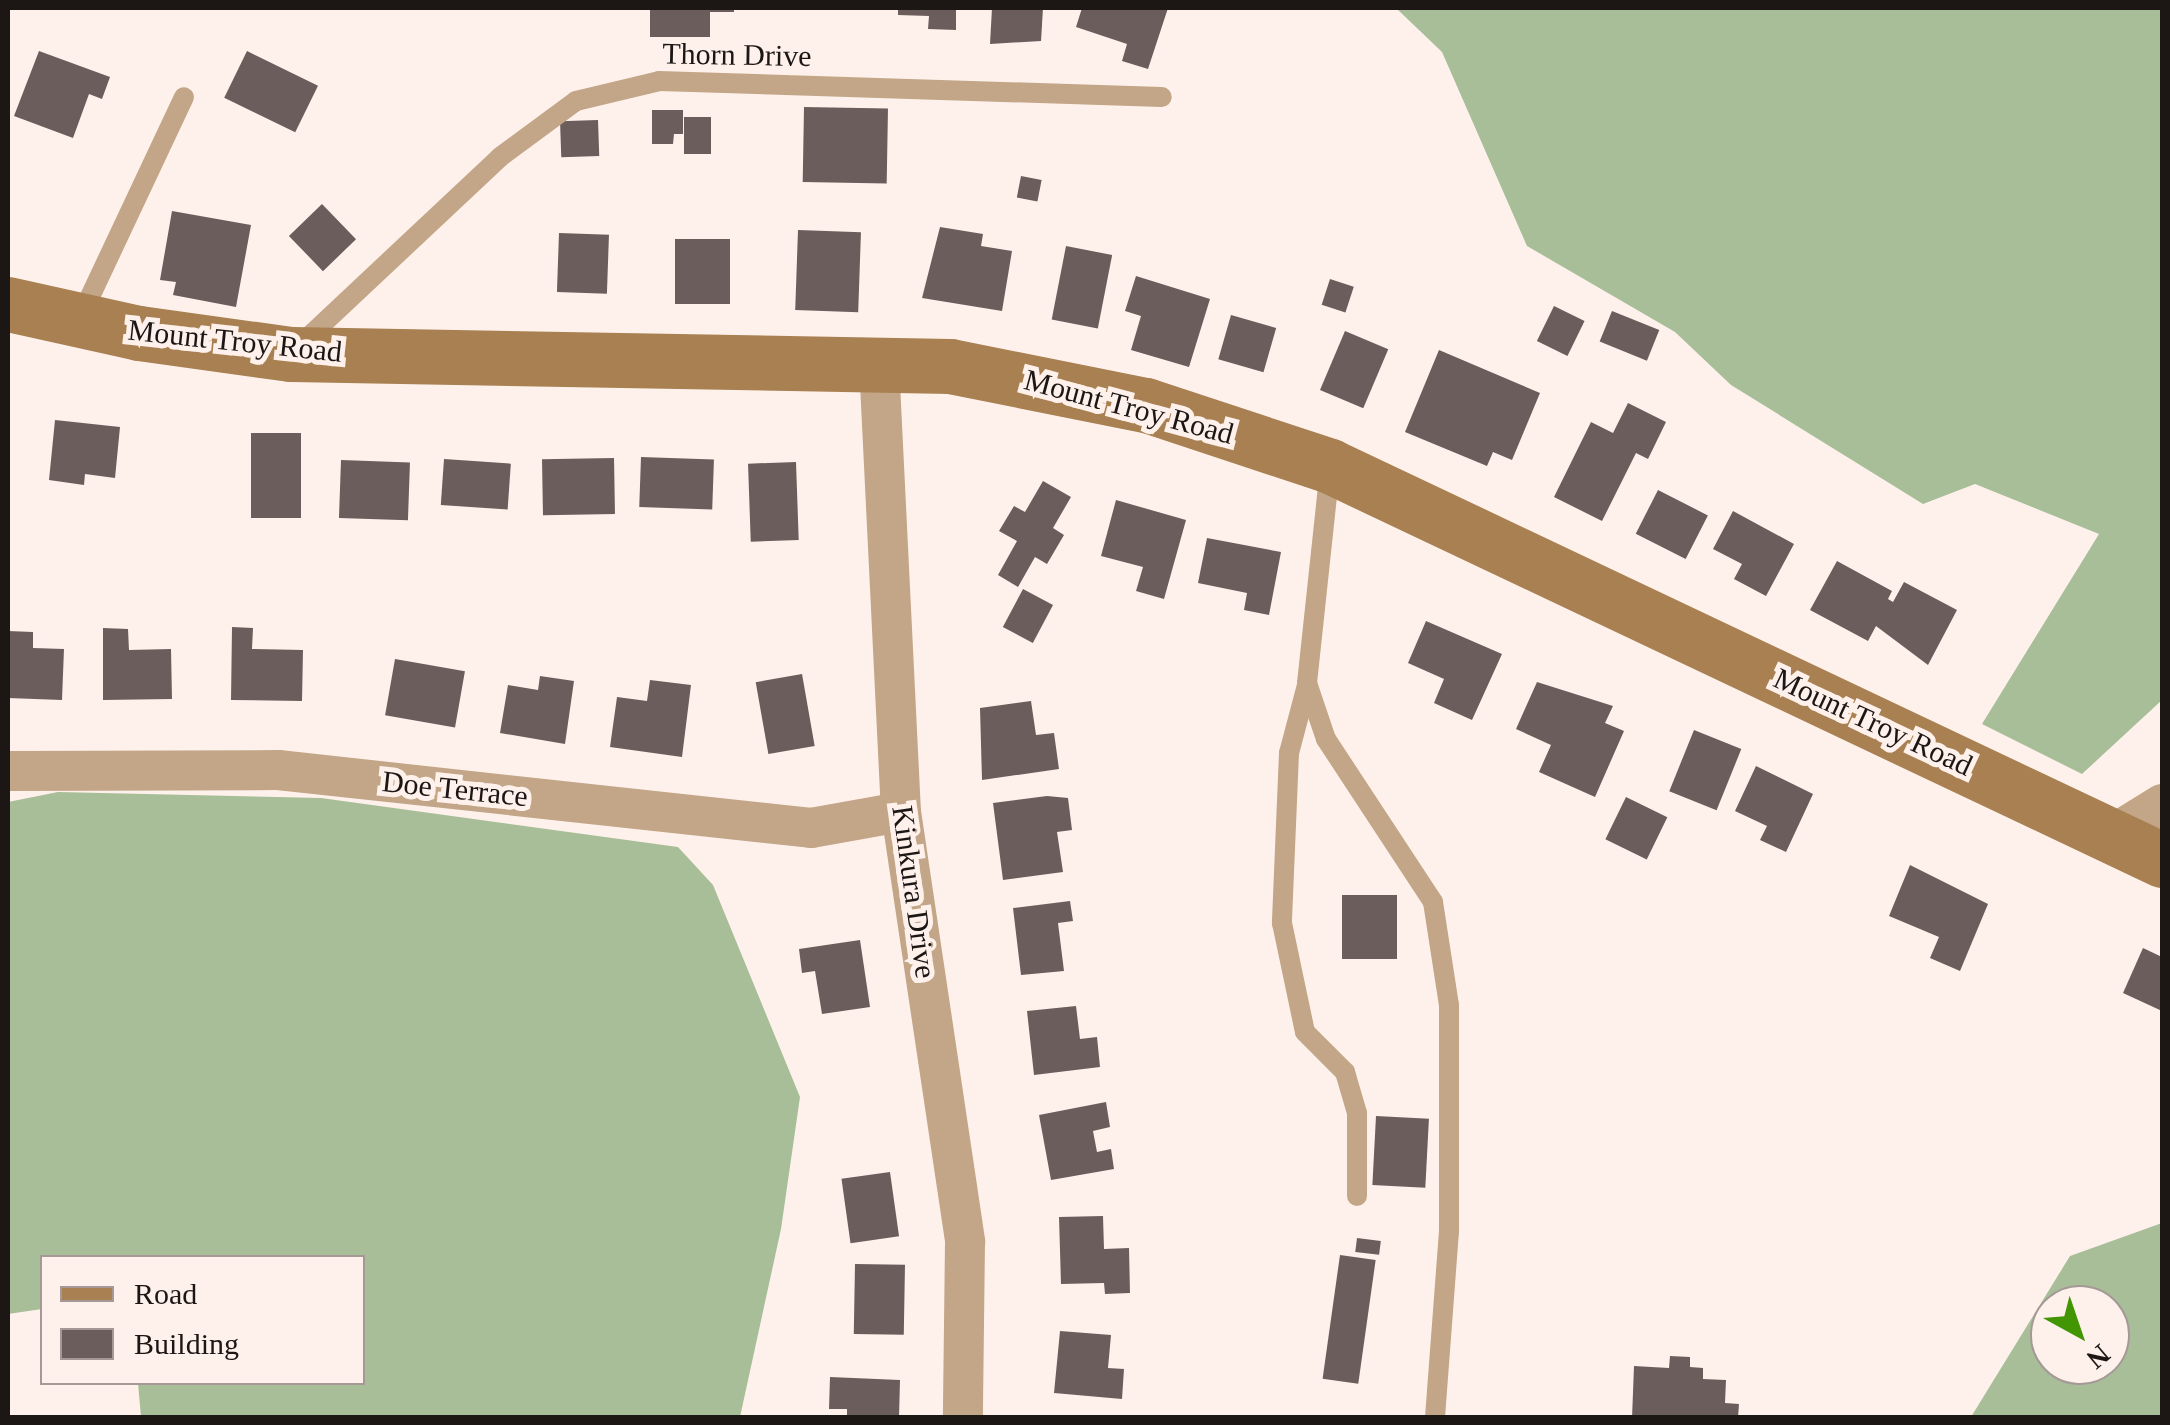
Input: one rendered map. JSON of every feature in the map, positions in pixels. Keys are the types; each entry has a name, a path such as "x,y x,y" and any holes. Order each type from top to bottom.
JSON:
{"street":[{"name":"Mount Troy Road","path":"8,304 80,320 290,354 880,363 1041,380 1146,405 1330,466 2162,860"},
{"name":"Kinkura Drive","path":"880,363 901,812 965,1242 963,1418"},
{"name":"Doe Terrace","path":"8,771 278,770 812,828 901,812"},
{"path":"2112,835 2162,804"}],"lane":[{"name":"Thorn Drive","path":"290,354 500,157 576,101 659,81 1162,97"},
{"path":"80,320 184,97"},
{"path":"1330,466 1307,683 1289,754 1282,923 1305,1032 1345,1072 1357,1113 1357,1196"},
{"path":"1307,683 1326,740 1433,902 1449,1006 1449,1231 1435,1418"}],"green space":[{"path":"1396,8 2162,8 2162,700 2082,774 1982,724 2099,534 1975,484 1923,504 1731,385 1675,332 1527,246 1442,52"},
{"path":"58,792 321,798 678,847 713,885 800,1097 781,1229 740,1417 141,1417 138,1385 365,1385 365,1255 40,1255 40,1309 8,1314 8,802"},
{"path":"2162,1223 2162,1417 1971,1417 2030,1321 2030,1385 2130,1385 2130,1285 2052,1285 2070,1256"}],"building":[{"path":"650,8 734,8 734,12 710,12 710,37 650,37"},
{"path":"898,8 956,8 956,30 928,29 929,16 898,15"},
{"path":"992,8 1043,8 1041,41 990,44"},
{"path":"1082,8 1168,8 1148,69 1122,61 1127,44 1076,27"},
{"path":"39,51 110,77 102,99 89,94 73,138 14,116"},
{"path":"247,51 318,86 295,132 224,98"},
{"path":"804,107 888,108 887,183 803,182"},
{"path":"652,110 683,110 683,134 674,134 673,144 652,144"},
{"path":"684,117 711,117 711,154 684,154"},
{"path":"598,120 599,156 561,157 560,121"},
{"path":"1021,176 1042,180 1037,202 1017,198"},
{"path":"322,204 356,239 323,271 289,236"},
{"path":"172,211 251,225 236,307 173,295 176,282 160,280"},
{"path":"940,227 983,234 981,246 1012,251 1002,311 922,298"},
{"path":"798,230 861,232 858,312 795,310"},
{"path":"559,233 609,235 607,294 557,292"},
{"path":"675,239 730,239 730,304 675,304"},
{"path":"1066,246 1112,255 1098,329 1052,320"},
{"path":"1136,276 1210,299 1189,367 1131,350 1141,316 1125,311"},
{"path":"1330,279 1354,287 1345,312 1322,305"},
{"path":"1554,306 1585,321 1567,356 1537,341"},
{"path":"1612,311 1659,330 1647,361 1600,342"},
{"path":"1231,315 1276,328 1263,372 1218,359"},
{"path":"1345,331 1388,349 1363,408 1320,390"},
{"path":"1439,350 1540,393 1512,460 1493,452 1487,466 1405,432"},
{"path":"1628,403 1666,422 1648,459 1636,453 1602,521 1554,497 1591,422 1613,433"},
{"path":"55,420 120,427 115,478 85,474 84,485 49,480"},
{"path":"251,433 301,433 301,518 251,518"},
{"path":"641,457 714,460 712,510 639,507"},
{"path":"614,458 615,514 543,515 542,459"},
{"path":"444,459 511,464 508,510 441,505"},
{"path":"341,460 410,462 408,520 339,518"},
{"path":"796,462 799,540 751,542 748,464"},
{"path":"1043,481 1071,497 1053,528 1064,535 1047,564 1035,557 1018,587 998,575 1017,541 999,531 1014,506 1025,512"},
{"path":"1658,490 1708,515 1686,559 1636,534"},
{"path":"1116,500 1186,520 1164,599 1136,591 1143,567 1101,556"},
{"path":"1733,511 1794,544 1766,596 1734,579 1742,564 1713,549"},
{"path":"1207,538 1281,552 1269,615 1244,610 1247,593 1198,583"},
{"path":"1837,561 1892,591 1888,599 1893,602 1904,582 1957,610 1928,665 1876,626 1868,641 1810,610"},
{"path":"1023,589 1053,605 1033,643 1003,627"},
{"path":"1426,621 1502,654 1472,720 1434,703 1444,679 1408,663"},
{"path":"232,627 253,628 252,649 303,650 302,701 231,700"},
{"path":"103,628 128,629 129,650 171,649 172,699 103,700"},
{"path":"8,631 33,632 33,648 64,649 62,700 8,698"},
{"path":"395,659 465,671 455,727 385,715"},
{"path":"802,674 815,746 768,754 756,682"},
{"path":"540,676 574,681 565,744 500,733 508,685 538,690"},
{"path":"650,680 691,685 682,757 610,747 617,697 647,701"},
{"path":"1537,682 1613,706 1605,723 1624,731 1595,797 1539,772 1551,745 1516,729"},
{"path":"1031,701 1036,735 1054,733 1059,769 982,780 980,708"},
{"path":"1694,730 1741,749 1717,810 1669,791"},
{"path":"1756,766 1813,794 1786,852 1760,840 1767,826 1735,811"},
{"path":"1047,796 1068,798 1072,830 1057,832 1063,872 1003,880 993,803"},
{"path":"1626,797 1667,817 1647,859 1605,839"},
{"path":"1910,865 1988,904 1960,971 1930,958 1939,937 1889,916"},
{"path":"1342,895 1397,895 1397,959 1342,959"},
{"path":"1070,901 1073,921 1058,923 1064,971 1021,975 1013,908"},
{"path":"860,940 870,1007 822,1014 815,971 802,973 799,949"},
{"path":"2143,948 2162,957 2162,1011 2123,993"},
{"path":"1076,1006 1080,1039 1097,1037 1100,1067 1034,1075 1027,1011"},
{"path":"1106,1102 1110,1127 1093,1131 1097,1152 1111,1149 1114,1169 1051,1180 1039,1115"},
{"path":"1376,1116 1429,1119 1425,1188 1372,1185"},
{"path":"890,1172 899,1236 851,1243 841,1179"},
{"path":"1103,1216 1104,1249 1129,1248 1130,1293 1105,1294 1104,1283 1061,1284 1059,1217"},
{"path":"1357,1238 1381,1241 1379,1255 1355,1252"},
{"path":"1340,1255 1376,1260 1358,1384 1323,1379"},
{"path":"855,1264 905,1265 904,1335 854,1334"},
{"path":"1060,1331 1111,1335 1108,1368 1124,1369 1122,1399 1054,1393"},
{"path":"1670,1356 1690,1357 1690,1367 1703,1368 1703,1379 1726,1380 1725,1403 1739,1404 1738,1418 1632,1418 1634,1366 1669,1368"},
{"path":"830,1377 900,1380 899,1418 847,1418 847,1409 829,1409"}]}
